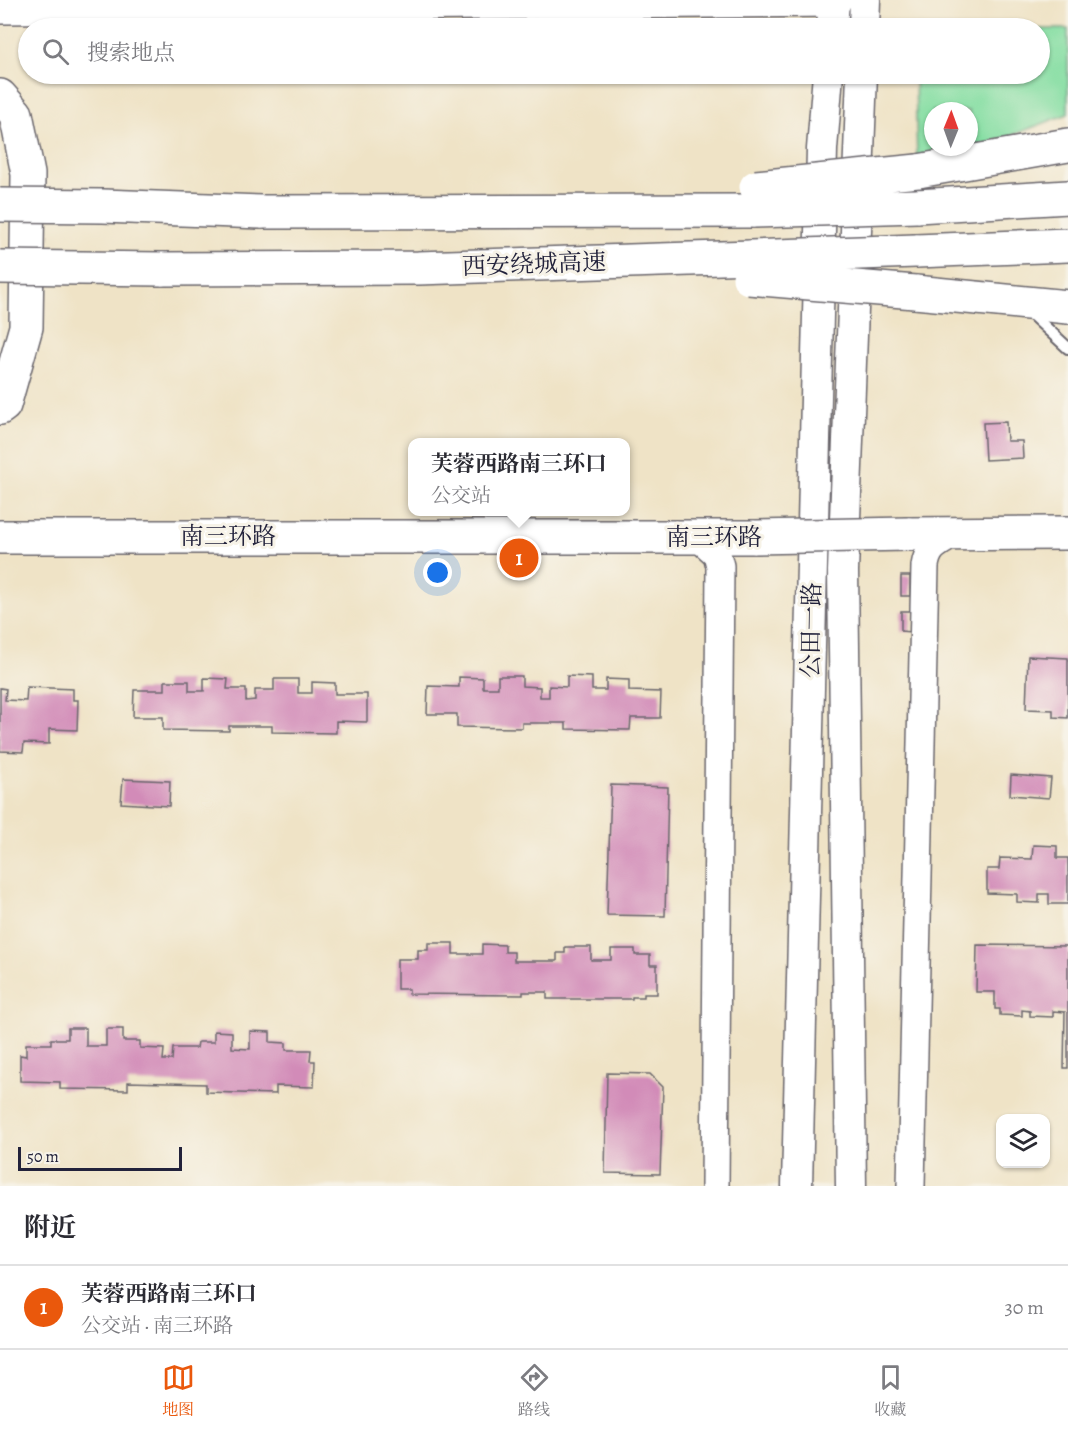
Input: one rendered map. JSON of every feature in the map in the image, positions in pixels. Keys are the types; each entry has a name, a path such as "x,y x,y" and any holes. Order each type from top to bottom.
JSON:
{"highway":[{"path":"0,7 835,0"},
{"path":"0,96 16,114 28,174 26,327 4,405 0,408"},
{"path":"755,199 1068,145"},
{"name":"西安绕城高速","path":"0,205 261,212 414,213 755,199 917,206 1068,197"},
{"name":"西安绕城高速","path":"0,267 750,268 916,251 1068,245"},
{"path":"750,268 915,292 1068,307"},
{"name":"南三环路","path":"0,537 755,537 1068,533"}],"main road":[{"path":"833,18 835,0"},
{"path":"864,18 865,0"},
{"name":"公田一路","path":"797,1186 822,149 827,84"},
{"name":"公田一路","path":"851,1186 843,572 862,84"}],"street":[{"path":"911,1186 925,566 927,553 954,534"},
{"path":"698,537 717,554 720,566 715,1186"}],"lane":[{"path":"1036,151 1068,132"},
{"path":"1020,303 1068,348"}],"green space":[{"path":"1050,29 1068,29 1068,114 978,148 978,102 924,102 924,156 947,156 917,163 915,84 1050,84"}],"building":[{"path":"1006,422 1007,441 1022,441 1023,458 985,460 983,423"},
{"path":"901,576 910,576 910,596 901,596"},
{"path":"901,611 911,611 910,632 901,631"},
{"path":"1028,656 1068,658 1068,718 1053,717 1053,710 1026,709"},
{"path":"498,676 522,676 522,686 540,687 540,697 549,697 549,686 567,687 567,676 592,677 592,690 606,690 606,679 629,680 629,691 661,692 660,718 631,718 630,730 566,729 566,723 522,723 522,728 457,727 457,714 427,714 428,686 459,687 459,677 483,678 483,688 498,688"},
{"path":"204,678 228,679 227,689 246,689 246,701 255,700 255,690 274,690 274,679 298,679 298,693 312,693 312,682 335,683 335,694 367,694 367,722 336,721 336,733 272,732 272,726 229,726 229,731 163,730 163,717 133,717 134,690 165,690 165,681 189,681 189,691 204,691"},
{"path":"27,687 73,689 73,700 78,700 77,730 49,729 49,744 24,743 23,752 0,751 0,688 6,689 5,700 26,701"},
{"path":"1011,775 1051,778 1049,798 1010,795"},
{"path":"123,779 170,781 169,806 121,803"},
{"path":"611,785 668,787 665,916 607,915"},
{"path":"1033,845 1057,846 1057,858 1068,858 1068,904 1049,904 1049,894 1039,894 1039,903 1017,902 1017,894 987,893 987,869 999,869 1000,858 1032,859"},
{"path":"428,943 453,943 453,954 482,954 482,944 505,945 505,952 514,952 514,961 557,961 557,953 565,953 565,947 591,947 591,960 611,960 611,949 635,949 635,955 650,955 650,965 657,965 657,994 644,994 644,997 632,997 632,999 547,999 547,992 523,992 523,995 409,994 409,989 397,989 397,959 418,959 418,950 428,950"},
{"path":"977,945 1068,946 1068,1068 1064,1068 1065,1012 1053,1011 1053,1017 1030,1016 1030,1011 1022,1010 1022,1016 1000,1015 1000,1009 995,1009 995,992 976,992"},
{"path":"68,1028 86,1028 86,1046 106,1046 106,1029 123,1029 123,1041 140,1041 140,1048 164,1049 163,1060 172,1060 173,1048 197,1048 198,1042 214,1042 214,1031 232,1032 232,1048 250,1049 250,1031 270,1032 270,1042 286,1043 286,1050 311,1050 310,1061 315,1061 314,1087 276,1086 276,1094 206,1092 206,1084 128,1082 128,1090 60,1089 60,1082 20,1081 20,1055 26,1056 26,1044 51,1044 51,1039 68,1039"},
{"path":"607,1073 650,1074 663,1087 660,1174 605,1173"}],"place":[{"name":"芙蓉西路南三环口","path":"519,558"}]}
